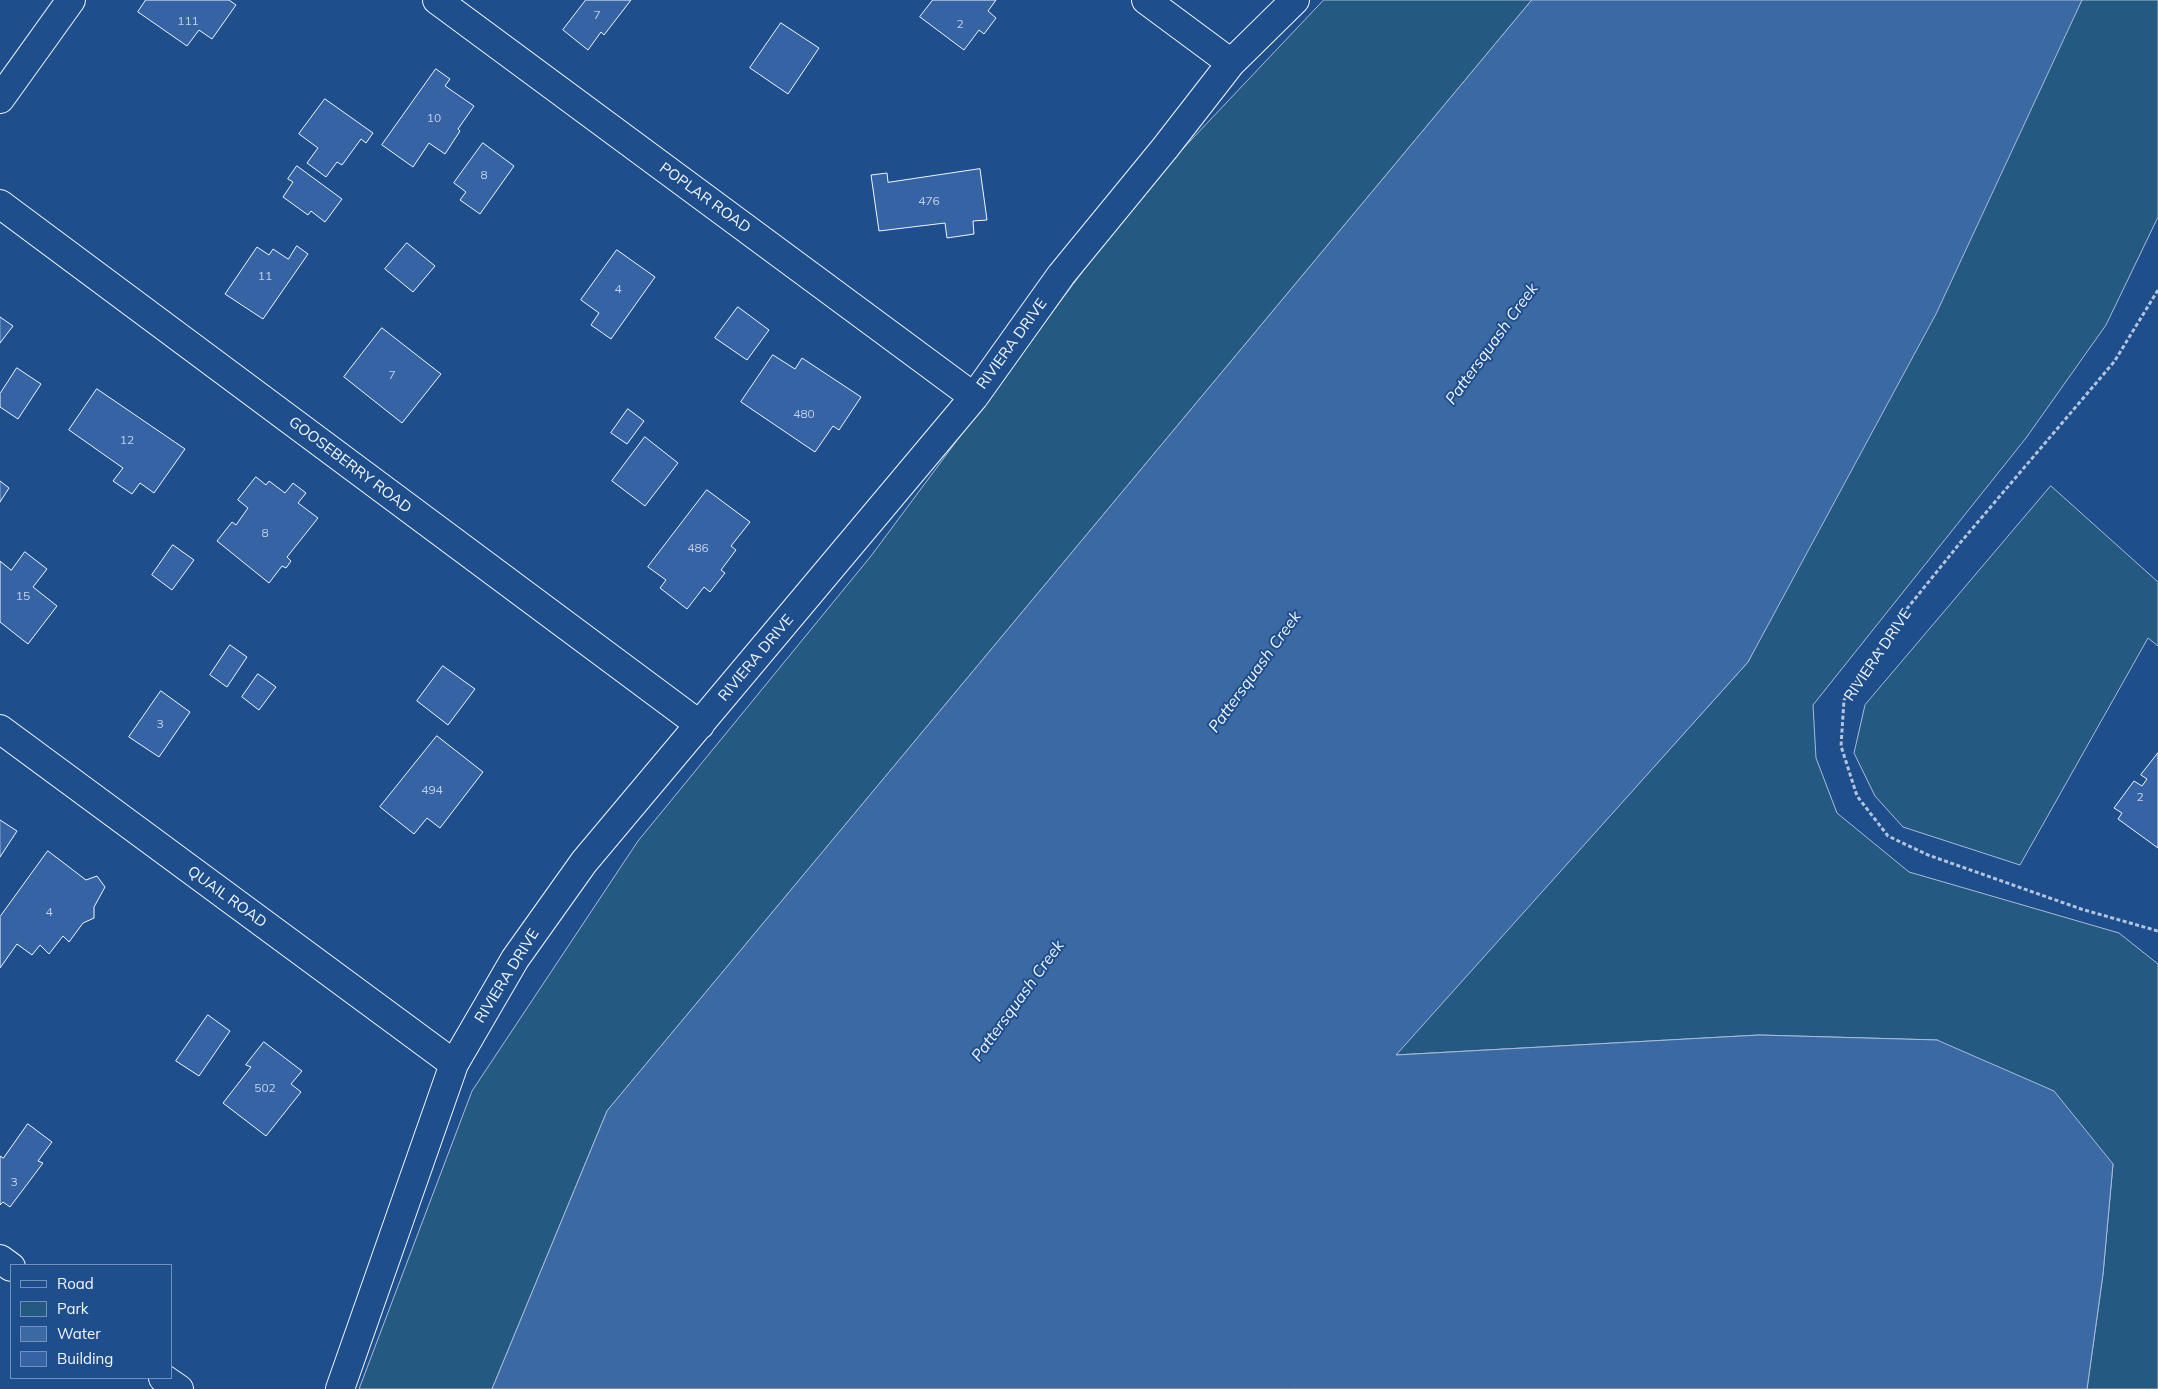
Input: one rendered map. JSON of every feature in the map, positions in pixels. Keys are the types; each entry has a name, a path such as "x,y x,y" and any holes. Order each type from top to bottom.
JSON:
{"street":[{"path":"0,99 71,0"},
{"name":"POPLAR ROAD","path":"437,0 974,397"},
{"path":"1146,0 1231,63"},
{"name":"RIVIERA DRIVE","path":"340,1389 454,1064 503,976 584,862 974,397 1061,275 1231,63 1295,0"},
{"name":"GOOSEBERRY ROAD","path":"0,204 700,725"},
{"name":"QUAIL ROAD","path":"0,729 454,1064"},
{"path":"164,1379 178,1389"}],"path":[{"name":"RIVIERA DRIVE","path":"2158,290 2114,362 1897,621 1844,700 1841,746 1857,796 1888,836 1928,855 2063,903 2158,931"}],"green space":[{"path":"1324,0 1532,0 607,1111 492,1389 359,1389 472,1091 638,841 871,556 1141,193"},
{"path":"2070,0 2158,0 2158,217 2106,325 2026,438 1813,705 1816,758 1837,813 1909,872 2119,933 2158,964 2158,1389 2087,1389 2103,1274 2113,1164 1937,1040 1759,1035 1395,1055 1748,662"},
{"path":"2051,486 2158,582 2158,646 2148,638 2020,865 1903,827 1875,796 1854,753 1865,705"}],"water":[{"name":"Pattersquash Creek","path":"1532,0 2082,0 1936,314 1748,662 1396,1055 1759,1035 1937,1040 2054,1091 2113,1164 2103,1274 2087,1389 492,1389 607,1111"}],"building":[{"path":"146,0 229,0 236,5 212,39 199,30 187,46 138,12"},
{"path":"586,0 631,0 604,35 601,32 588,50 563,30"},
{"path":"933,0 996,0 988,11 996,18 984,34 979,30 964,50 920,17"},
{"path":"781,23 819,48 788,94 750,68"},
{"path":"436,69 450,79 445,86 474,106 458,129 460,131 445,154 429,143 413,167 382,145"},
{"path":"325,99 373,133 366,143 361,139 342,165 337,162 326,177 307,163 318,148 299,134"},
{"path":"483,143 514,166 480,214 460,200 466,192 454,183"},
{"path":"297,166 342,199 325,222 311,211 308,215 283,197 293,182 288,179"},
{"path":"980,169 987,220 973,221 974,234 947,238 945,223 879,231 871,175 887,173 888,182"},
{"path":"407,243 435,266 413,292 385,269"},
{"path":"297,246 308,254 263,319 225,294 257,247 269,255 273,249 288,259"},
{"path":"617,250 655,277 611,339 591,325 599,313 581,300"},
{"path":"738,307 769,330 747,360 715,338"},
{"path":"0,317 13,326 0,343"},
{"path":"382,328 441,374 402,423 344,377"},
{"path":"773,355 795,369 802,358 861,397 839,430 833,426 815,452 741,402"},
{"path":"17,368 41,384 18,419 0,407 0,394"},
{"path":"97,389 185,449 154,493 140,483 132,494 113,481 123,468 69,430"},
{"path":"628,409 644,421 627,444 611,433"},
{"path":"645,437 678,463 645,506 612,481"},
{"path":"256,477 266,485 269,481 285,493 293,483 306,493 298,503 318,518 287,557 291,561 286,568 282,566 269,583 217,541 232,522 236,525 248,508 238,500"},
{"path":"0,481 9,488 0,502"},
{"path":"707,490 750,522 731,546 736,550 721,570 725,573 710,592 704,587 687,609 660,588 666,580 648,567"},
{"path":"173,545 194,560 172,590 152,575"},
{"path":"25,552 47,569 33,587 57,606 28,644 0,622 0,561 11,570"},
{"path":"230,645 247,657 227,687 210,675"},
{"path":"443,666 475,689 448,725 417,701"},
{"path":"258,674 276,687 259,710 242,697"},
{"path":"161,691 190,712 159,757 129,737"},
{"path":"437,736 483,772 440,828 427,818 414,834 380,807"},
{"path":"2158,753 2158,848 2118,819 2122,813 2114,808 2134,781 2142,786 2147,779 2141,775"},
{"path":"0,820 17,831 0,857"},
{"path":"48,851 86,880 97,876 105,887 94,907 94,918 83,923 69,942 63,936 49,954 40,945 32,955 17,944 0,968 0,917"},
{"path":"208,1015 230,1031 199,1076 176,1061"},
{"path":"264,1042 302,1071 291,1084 301,1092 266,1136 223,1103 251,1067 246,1065"},
{"path":"28,1124 52,1142 38,1161 43,1163 10,1207 3,1202 0,1205 0,1156 3,1158"}]}
